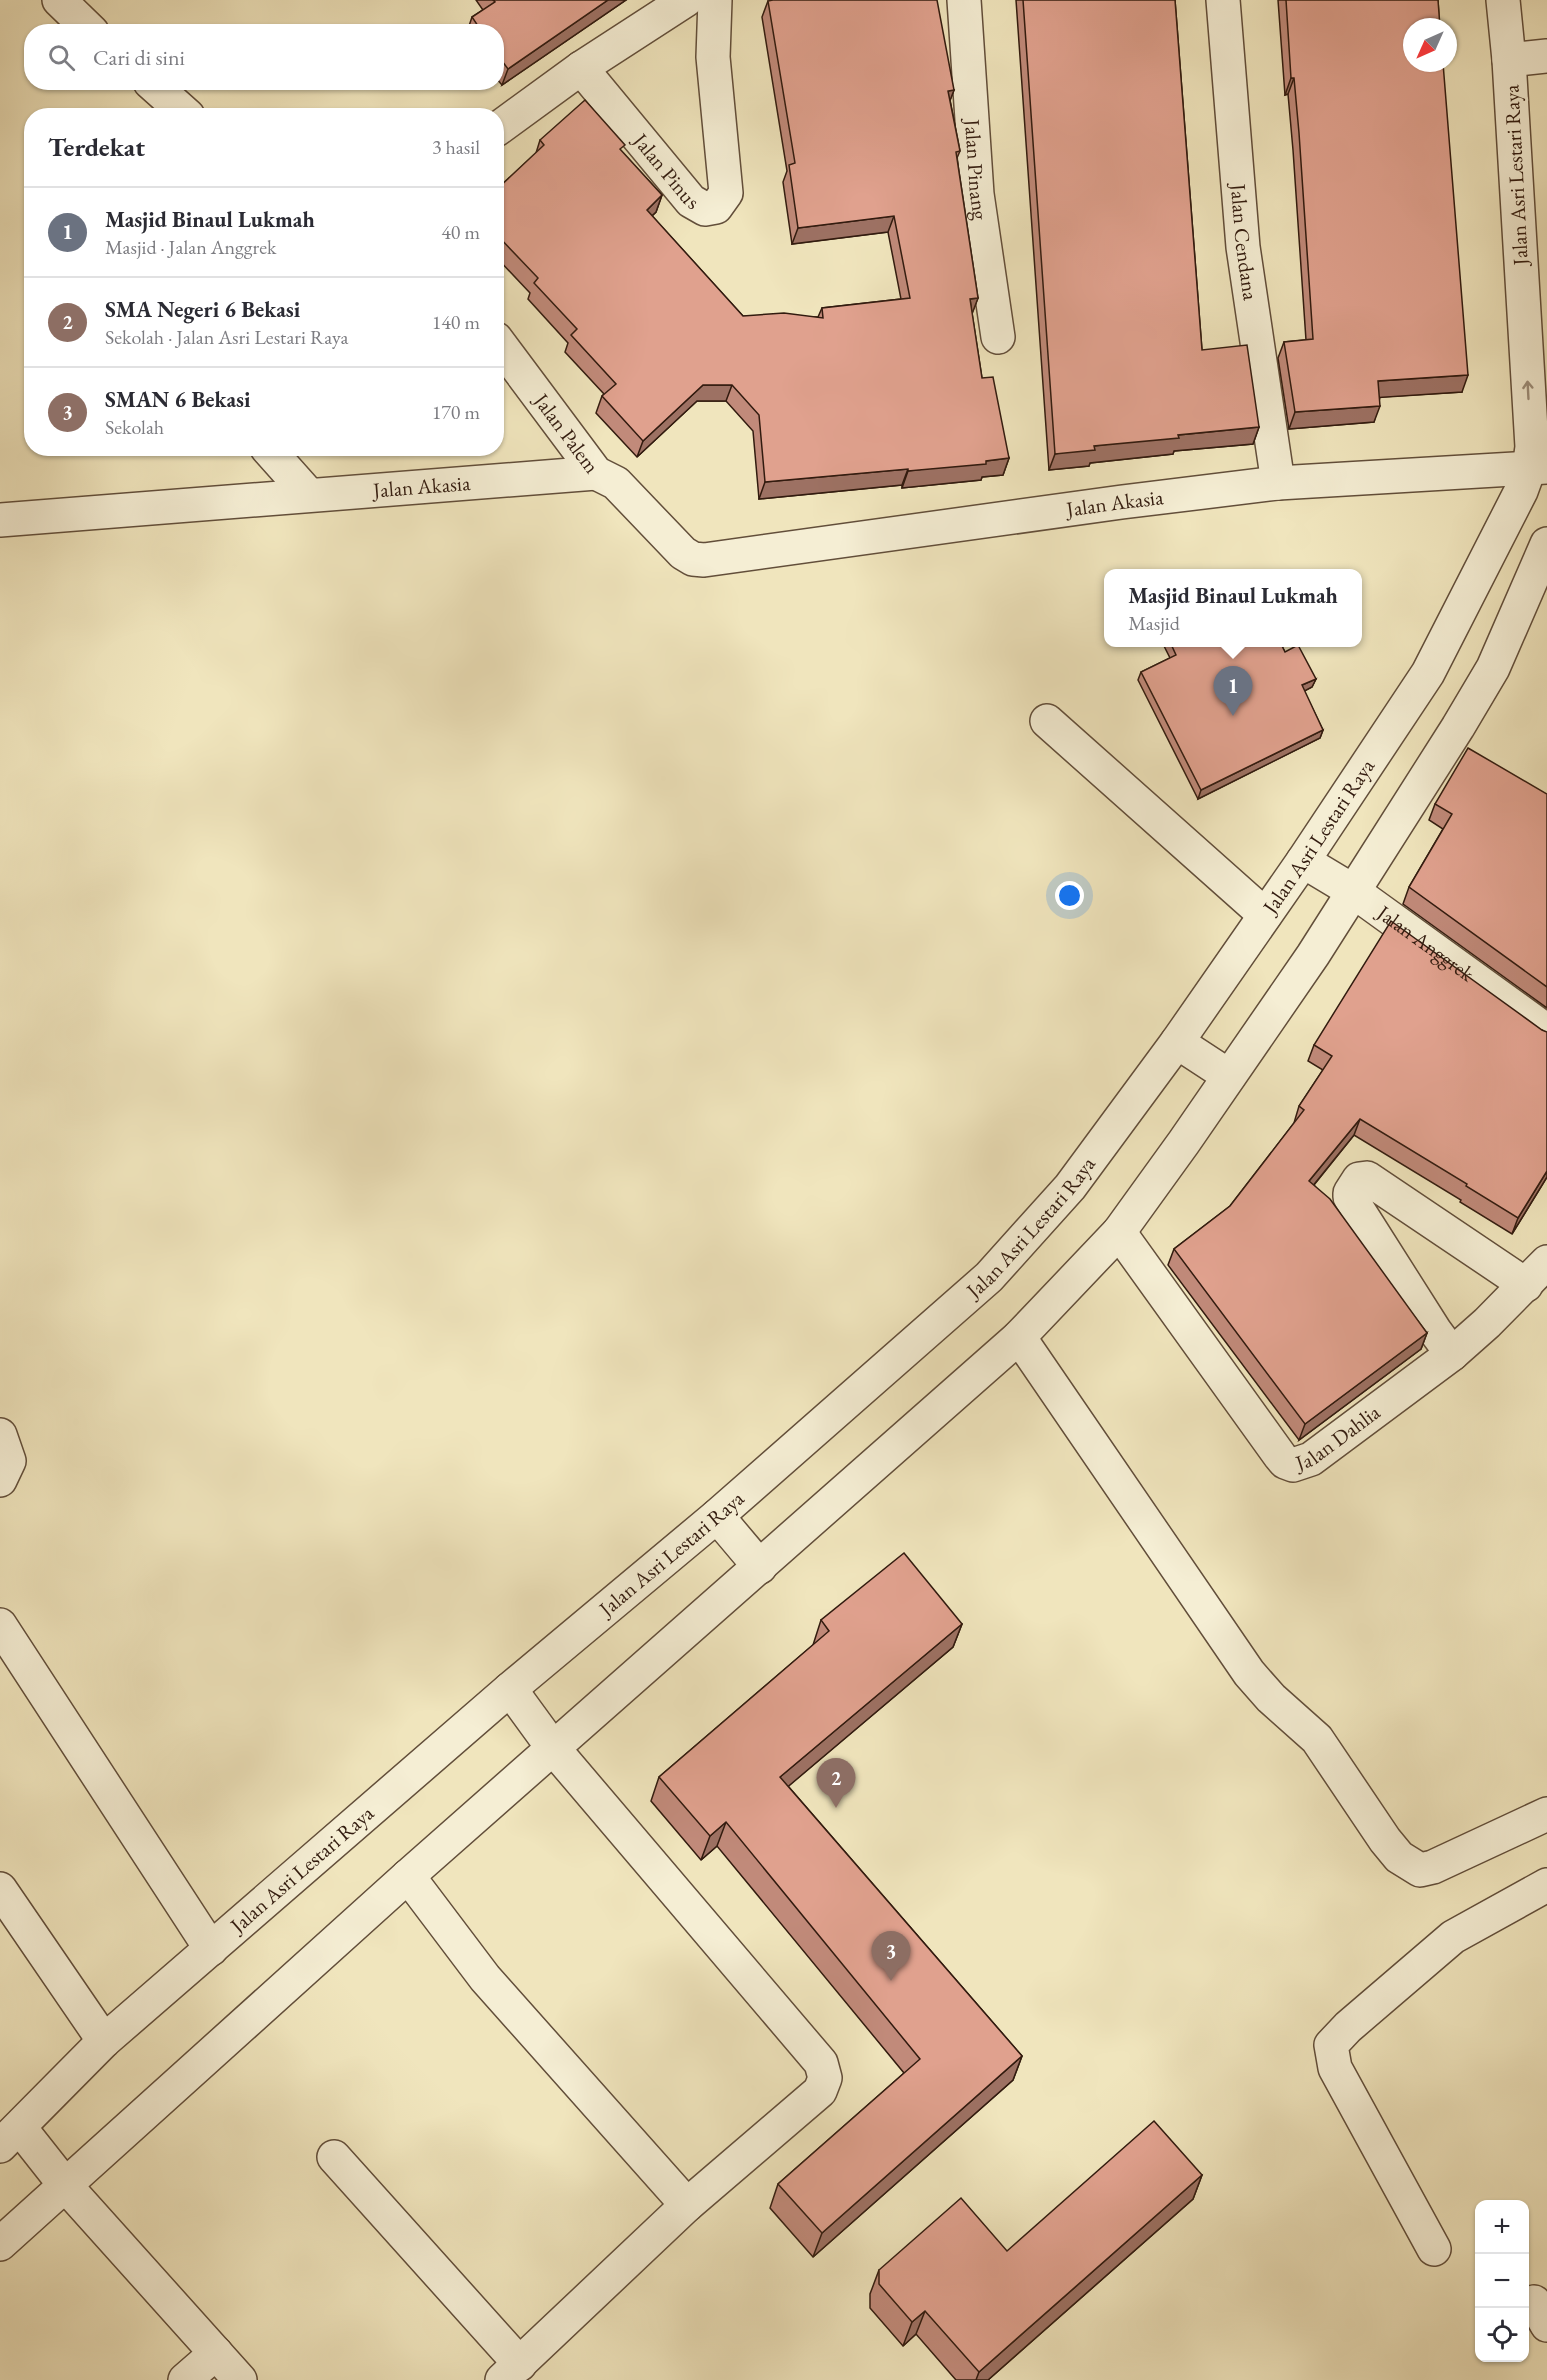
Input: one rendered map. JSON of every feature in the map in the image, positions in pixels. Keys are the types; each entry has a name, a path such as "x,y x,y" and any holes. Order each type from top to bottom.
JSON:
{"street":[{"path":"59,0 84,24"},
{"path":"504,124 581,68 686,0"},
{"name":"Jalan Pinus","path":"581,68 692,201 705,209 716,207 726,193 713,57 715,0"},
{"name":"Jalan Pinang","path":"964,0 977,194 998,338"},
{"name":"Jalan Cendana","path":"1222,0 1243,246 1278,483"},
{"name":"Jalan Asri Lestari Raya","path":"10,2137 104,2041 510,1689 717,1516 986,1280 1070,1187 1177,1042 1303,861 1428,673 1521,491 1538,468 1532,447 1509,60 1503,0"},
{"path":"1509,60 1547,56"},
{"path":"159,90 179,108"},
{"name":"Jalan Palem","path":"504,350 596,473 616,483 683,553 693,559 704,560"},
{"path":"274,456 308,494"},
{"name":"Jalan Akasia","path":"704,560 1122,502 1278,483 1538,468"},
{"name":"Jalan Akasia","path":"0,520 596,473"},
{"path":"0,2244 408,1876 1019,1337 1119,1232 1312,955 1458,727 1493,668 1547,543"},
{"path":"1047,721 1265,915"},
{"name":"Jalan Anggrek","path":"1303,861 1353,891 1547,1031"},
{"path":"1177,1042 1229,1076"},
{"path":"1452,1354 1350,1197 1359,1179 1367,1178 1537,1274"},
{"name":"Jalan Dahlia","path":"1119,1232 1280,1456 1285,1462 1293,1465 1311,1459 1452,1354 1537,1274"},
{"path":"1019,1337 1249,1673 1271,1698 1317,1738 1385,1840 1399,1857 1420,1870 1433,1867 1547,1814"},
{"path":"0,1435 9,1461 0,1479"},
{"path":"717,1516 760,1567"},
{"path":"0,1625 211,1949"},
{"path":"334,2157 511,2372 687,2205 820,2091 825,2078 824,2070 553,1748 510,1689"},
{"path":"408,1876 485,1978 687,2205"},
{"path":"1434,2249 1335,2068 1331,2045 1347,2026 1453,1937 1547,1885"},
{"path":"0,1889 104,2041"},
{"path":"10,2137 65,2185 240,2380"},
{"path":"185,2380 216,2353"}],"building":[{"path":"493,0 608,0 508,69 504,64 504,24 477,24 472,17 495,2"},
{"path":"937,0 954,90 948,91 960,151 956,152 978,298 970,299 982,378 993,377 1009,458 986,461 986,464 765,482 759,415 732,385 703,385 643,441 602,396 616,384 571,335 577,329 534,283 538,278 504,242 504,182 544,145 540,140 585,100 625,145 620,149 662,195 647,210 743,316 784,313 823,318 822,308 910,298 894,216 798,228 789,165 795,163 768,1"},
{"path":"1023,0 1175,0 1202,350 1247,345 1259,427 1094,446 1095,450 1055,454"},
{"path":"1286,0 1438,0 1439,18 1403,18 1403,72 1444,72 1468,375 1378,381 1380,406 1295,412 1284,342 1313,339 1299,133 1294,78 1291,78"},
{"path":"1172,647 1282,647 1285,652 1299,647 1316,679 1302,685 1323,730 1201,790 1141,672 1176,655"},
{"path":"1468,748 1547,794 1547,987 1409,887 1452,814 1435,804"},
{"path":"1391,921 1547,1032 1547,1171 1518,1218 1360,1119 1309,1181 1330,1199 1427,1333 1305,1424 1174,1249 1230,1206 1304,1110 1299,1106 1332,1056 1314,1045"},
{"path":"904,1553 962,1624 780,1777 1022,2056 822,2233 778,2184 920,2059 726,1822 710,1836 659,1777 829,1631 821,1620"},
{"path":"1154,2121 1202,2175 979,2372 925,2311 912,2322 879,2284 879,2270 961,2198 1007,2251"}],"place":[{"name":"Masjid Binaul Lukmah","path":"1233,716"},
{"name":"SMA Negeri 6 Bekasi","path":"836,1808"},
{"name":"SMAN 6 Bekasi","path":"891,1981"}]}
